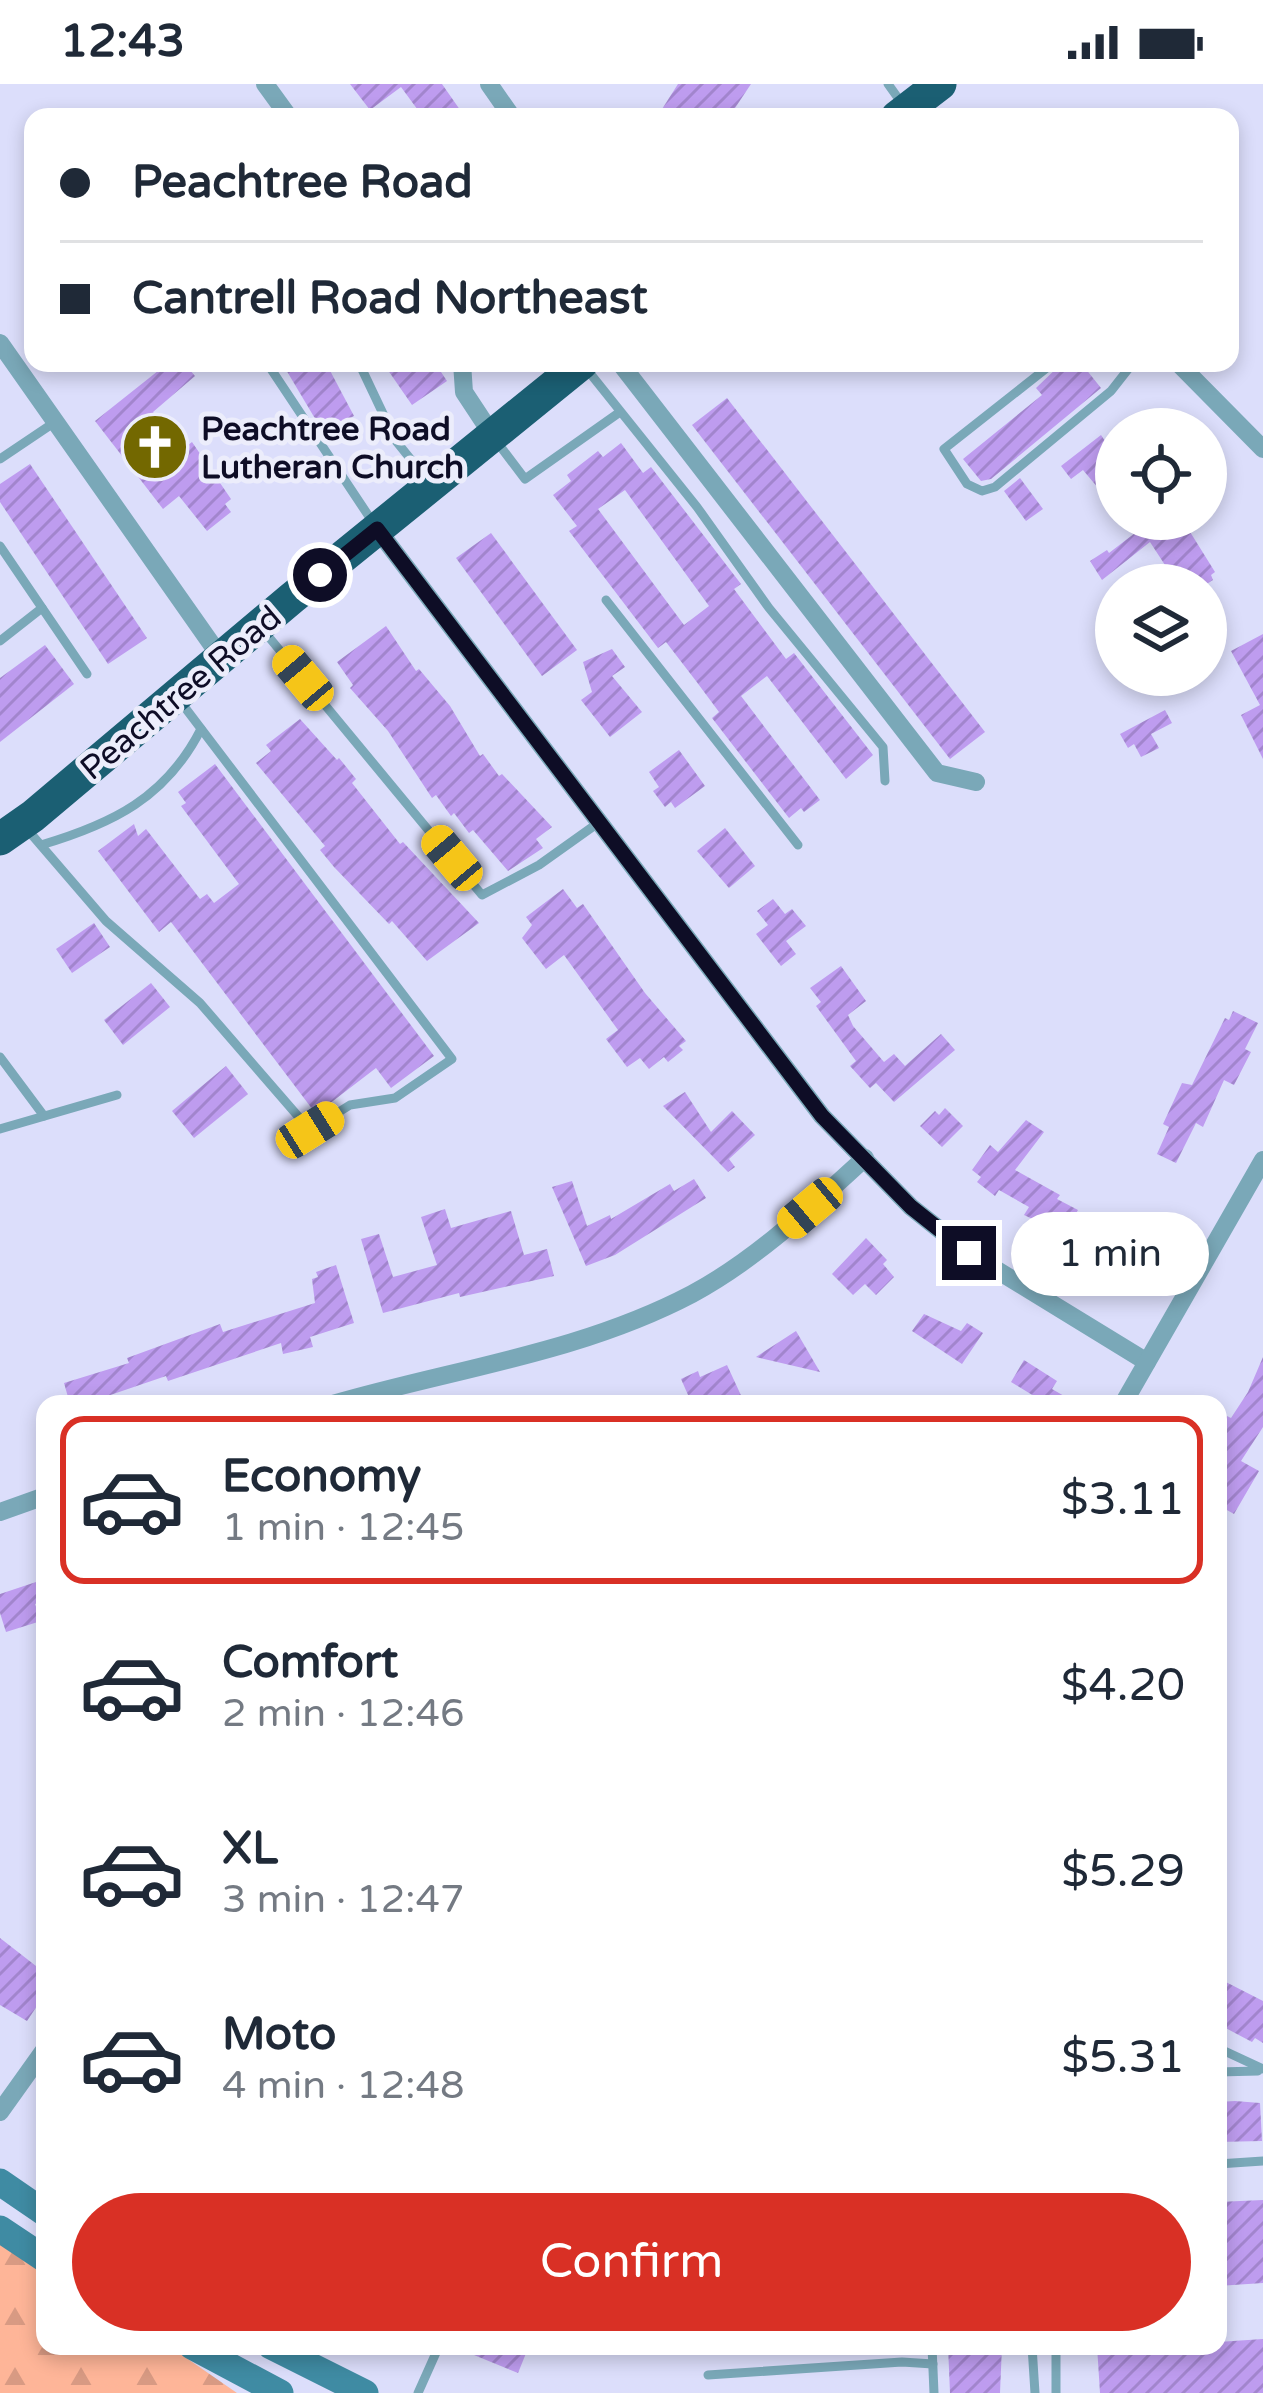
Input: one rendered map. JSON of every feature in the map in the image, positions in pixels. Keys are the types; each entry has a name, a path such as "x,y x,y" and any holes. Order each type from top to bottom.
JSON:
{"highway":[{"path":"901,107 940,84"},
{"name":"Peachtree Road","path":"21,836 176,696 571,372"}],"main road":[{"path":"0,2182 36,2207"},
{"path":"0,2229 36,2252"},
{"path":"209,2355 280,2393"},
{"path":"289,2355 365,2393"}],"street":[{"path":"0,343 222,659"},
{"path":"463,372 464,392 493,436"},
{"path":"627,372 937,773 976,782"},
{"path":"1187,372 1263,449"},
{"path":"377,529 808,1098 911,1207 969,1253 1147,1362"},
{"path":"368,1395 549,1349 694,1293 754,1255 865,1158"},
{"path":"1128,1395 1263,1160"},
{"path":"0,1512 36,1499"},
{"path":"0,2112 36,2062"}],"lane":[{"path":"273,372 377,529"},
{"path":"363,372 396,441 432,486"},
{"path":"589,372 697,507 769,608 883,747 885,781"},
{"path":"1042,372 944,449 967,484 982,491 995,487 1111,391 1126,372"},
{"path":"493,436 525,479 620,412"},
{"path":"0,459 56,422"},
{"path":"0,545 87,674"},
{"path":"606,600 798,845"},
{"path":"0,640 42,608"},
{"path":"260,626 482,895 539,865 598,823"},
{"path":"21,836 106,922 200,1003 310,1130 350,1105 395,1098 452,1058 176,696"},
{"path":"21,836 108,822 178,770 201,728"},
{"path":"0,1058 44,1116"},
{"path":"0,1129 117,1095"},
{"path":"1227,2052 1263,2070"},
{"path":"1227,2072 1263,2070"},
{"path":"1227,2163 1263,2161"},
{"path":"418,2393 436,2355"},
{"path":"932,2355 934,2393"},
{"path":"1033,2355 1035,2393"},
{"path":"1056,2355 1056,2393"},
{"path":"708,2375 933,2364"}],"green space":[{"path":"0,2230 36,2255 36,2355 182,2355 237,2393 0,2393"}],"building":[{"path":"350,84 442,84 459,108 416,108 401,87 368,108"},
{"path":"678,84 751,84 735,108 663,108"},
{"name":"Peachtree Road Lutheran Church","path":"157,372 192,372 195,376 153,412 183,449 192,442 231,499 225,504 231,512 207,531 179,496 163,509 95,421"},
{"path":"287,372 331,372 354,416 323,432"},
{"path":"389,372 441,372 447,381 412,405"},
{"path":"1053,372 1088,372 1101,388 991,479 981,481 963,459 1042,395 1036,388"},
{"path":"727,398 985,732 950,759 692,425"},
{"path":"1095,440 1095,484 1083,470 1071,479 1061,466"},
{"path":"621,443 643,473 651,467 741,584 734,589 786,659 794,653 873,755 846,779 767,676 741,696 820,800 804,812 801,808 789,818 712,718 719,712 696,681 666,642 658,648 569,531 577,526 553,495 571,481 567,475 598,451 603,457","holes":["625,490 709,606 684,625 598,509"]},
{"path":"30,464 147,638 108,664 0,502 0,484"},
{"path":"1020,478 1043,509 1026,521 1004,491"},
{"path":"491,533 577,650 542,676 456,558"},
{"path":"1126,540 1195,540 1210,564 1164,564 1150,542 1122,564 1095,564 1095,569 1090,561"},
{"path":"386,626 416,671 450,706 480,756 552,827 536,839 543,848 508,871 473,830 469,833 454,813 451,816 436,795 432,798 388,731 350,688 353,685 337,662"},
{"path":"1263,634 1263,759 1241,715 1260,705 1231,651"},
{"path":"45,645 74,684 0,742 0,678"},
{"path":"612,649 625,667 612,676 642,712 610,737 581,700 592,692 583,662"},
{"path":"1165,710 1172,723 1151,734 1159,748 1141,757 1134,744 1128,748 1120,734"},
{"path":"300,719 356,779 352,783 400,844 479,923 427,961 334,867 320,850 325,846 256,763 271,751 266,745"},
{"path":"679,750 705,786 675,808 671,802 665,807 653,791 659,787 649,772"},
{"path":"215,764 434,1056 391,1088 376,1068 316,1114 171,922 159,932 98,851 134,824 138,836 146,829 200,899 207,894 214,903 239,884 181,806 186,803 178,792"},
{"path":"725,828 755,866 729,888 697,851"},
{"path":"563,889 577,908 583,904 645,993 686,1041 668,1062 664,1057 649,1069 640,1058 627,1067 606,1039 618,1030 564,955 546,969 522,938 532,925 526,917"},
{"path":"773,899 785,914 792,909 806,926 786,941 796,954 781,966 756,934 768,925 757,911"},
{"path":"94,923 110,947 72,973 56,949"},
{"path":"841,966 866,1001 848,1015 884,1062 894,1054 905,1066 941,1034 955,1050 894,1102 876,1083 870,1088 850,1066 856,1061 816,1006 821,1002 810,988"},
{"path":"151,983 170,1007 123,1045 104,1020"},
{"path":"1233,1011 1258,1023 1245,1049 1251,1052 1234,1085 1224,1080 1203,1127 1196,1123 1176,1163 1157,1154 1169,1127 1163,1124 1182,1083 1192,1085 1225,1018 1229,1020"},
{"path":"226,1066 248,1094 194,1138 172,1111"},
{"path":"685,1092 711,1132 732,1111 755,1135 729,1159 735,1167 728,1172 663,1106"},
{"path":"945,1108 963,1126 942,1147 920,1126"},
{"path":"1026,1120 1044,1132 1015,1170 1078,1210 1064,1234 1024,1215 1029,1207 999,1190 995,1196 977,1182 981,1177 972,1170 990,1145 998,1152"},
{"path":"694,1179 706,1198 615,1255 586,1266 552,1187 572,1181 587,1226 610,1215 611,1219 670,1184 674,1191"},
{"path":"445,1209 451,1228 511,1211 524,1255 547,1249 554,1276 383,1313 361,1239 379,1234 393,1277 437,1265 421,1217"},
{"path":"1102,1235 1111,1240 1114,1235 1149,1256 1136,1276 1091,1253"},
{"path":"866,1238 887,1260 883,1264 894,1277 876,1295 865,1284 853,1295 832,1274"},
{"path":"336,1265 354,1323 310,1337 313,1347 283,1354 281,1343 168,1381 166,1376 110,1395 67,1395 64,1383 129,1363 127,1358 220,1324 223,1332 315,1303 312,1279 318,1277 316,1272"},
{"path":"924,1314 961,1331 967,1323 983,1333 962,1364 912,1331"},
{"path":"796,1331 820,1372 756,1357"},
{"path":"1263,1357 1263,1427 1241,1461 1259,1471 1234,1514 1227,1510 1227,1416 1231,1418"},
{"path":"1024,1360 1057,1381 1052,1389 1062,1395 1032,1395 1011,1382"},
{"path":"727,1365 741,1395 688,1395 681,1379 698,1371 700,1377"},
{"path":"36,1582 36,1623 6,1632 0,1594"},
{"path":"0,1938 36,1966 36,2008 27,2021 0,2005"},
{"path":"1227,1983 1263,2001 1263,2043 1255,2038 1252,2042 1227,2029"},
{"path":"1227,2101 1260,2103 1262,2141 1227,2142"},
{"path":"1263,2200 1263,2283 1227,2285 1227,2202"},
{"path":"1263,2339 1263,2393 1100,2393 1098,2355 1227,2355 1227,2341"},
{"path":"474,2355 525,2355 518,2373"},
{"path":"948,2355 1002,2355 1000,2393 950,2393"}],"place":[{"name":"Peachtree Road Lutheran Church","path":"155,447"}],"route":[{"path":"320,575 377,529 822,1116 911,1207 969,1253"}]}
